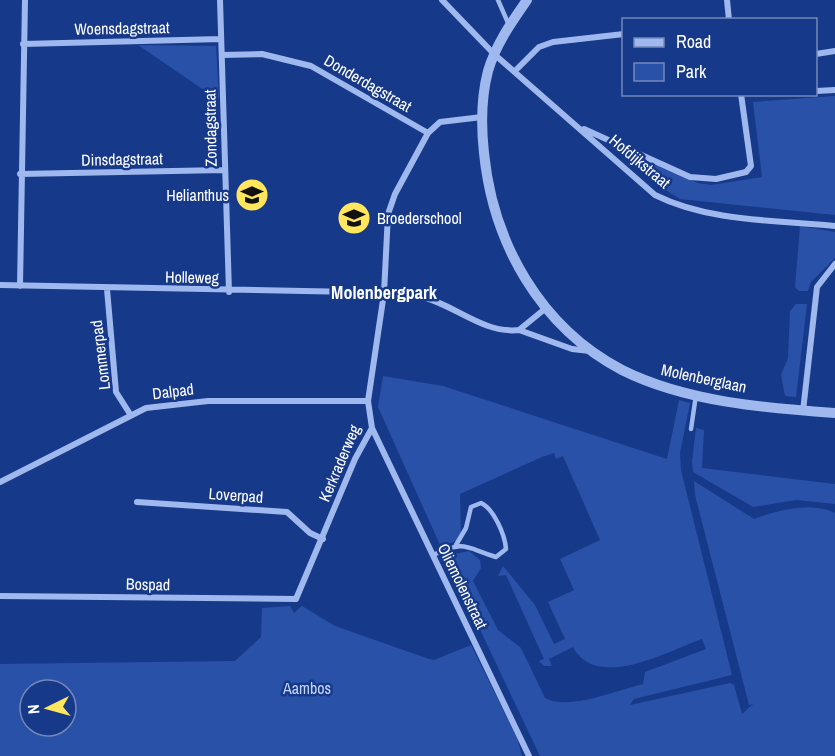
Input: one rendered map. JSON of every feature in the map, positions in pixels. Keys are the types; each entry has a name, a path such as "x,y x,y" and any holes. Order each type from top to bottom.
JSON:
{"street":[{"path":"20,286 20,174 25,0"},
{"name":"Zondagstraat","path":"220,0 229,292"},
{"name":"Hofdijkstraat","path":"442,0 494,54 655,195 676,206 706,213 835,226"},
{"path":"428,133 440,122 446,120 482,117 486,79 494,54 509,26 527,0"},
{"path":"727,0 729,18"},
{"path":"515,71 539,47 622,34"},
{"name":"Woensdagstraat","path":"23,44 221,39"},
{"path":"817,54 835,51"},
{"name":"Donderdagstraat","path":"222,55 262,54 311,66 428,133"},
{"path":"817,91 835,90"},
{"path":"578,127 690,177 716,179 746,172 751,166 741,96"},
{"name":"Molenberglaan","path":"482,117 485,168 496,218 518,269 546,308 594,352 619,368 658,386 696,395 835,414"},
{"name":"Kerkraderweg","path":"296,599 355,459 372,428 368,400 384,293 388,214 428,133"},
{"name":"Dinsdagstraat","path":"20,174 224,170"},
{"path":"803,411 817,287 835,264"},
{"name":"Holleweg","path":"0,285 229,292 384,293 426,298 493,328 519,330 572,349 594,352"},
{"name":"Lommerpad","path":"107,289 116,392 130,414"},
{"path":"519,330 546,308"},
{"name":"Dalpad","path":"0,482 130,414 146,408 208,401 368,400"},
{"name":"Oliemolenstraat","path":"372,428 529,756"},
{"name":"Loverpad","path":"137,502 287,512 310,533 323,539"},
{"name":"Bospad","path":"0,596 296,599"}],"lane":[{"path":"498,0 509,26"},
{"path":"691,429 696,395"},
{"path":"433,555 456,545 475,548 496,557 506,549 504,538 491,512 480,503 471,507 466,528 456,545"}],"green space":[{"path":"138,45 216,46 219,98 214,97"},
{"path":"835,96 835,215 680,199 664,189 606,140 698,183 711,185 762,177 753,102"},
{"path":"800,226 835,232 835,258 811,282 808,291 799,291 795,287"},
{"path":"796,304 807,304 796,397 785,396 781,375 788,358 790,311"},
{"path":"383,376 443,386 667,459 679,400 690,403 680,453 681,470 732,675 634,699 630,705 730,683 734,685 742,714 753,704 749,705 695,495 694,481 754,519 784,510 805,507 825,509 835,513 835,756 540,756 445,556 469,551 480,560 481,568 473,581 498,630 521,648 545,698 566,702 580,701 643,684 645,672 706,649 702,639 653,658 616,667 599,666 584,660 573,647 549,659 552,666 544,666 539,661 544,659 506,575 498,576 503,566 535,605 554,644 565,639 548,602 574,590 560,559 600,540 563,456 556,459 554,453 542,457 460,494 461,535 456,541 441,547 378,407"},
{"path":"696,428 704,430 702,468 835,484 835,504 796,500 753,507 693,472"},
{"name":"Aambos","path":"290,606 294,613 302,606 335,626 429,659 434,660 471,645 517,738 522,756 0,756 0,664 235,661 261,637 262,608"}],"place":[{"name":"Helianthus","path":"252,195"},
{"name":"Broederschool","path":"354,218"}],"district":[{"name":"Molenbergpark","path":"384,293"}]}
